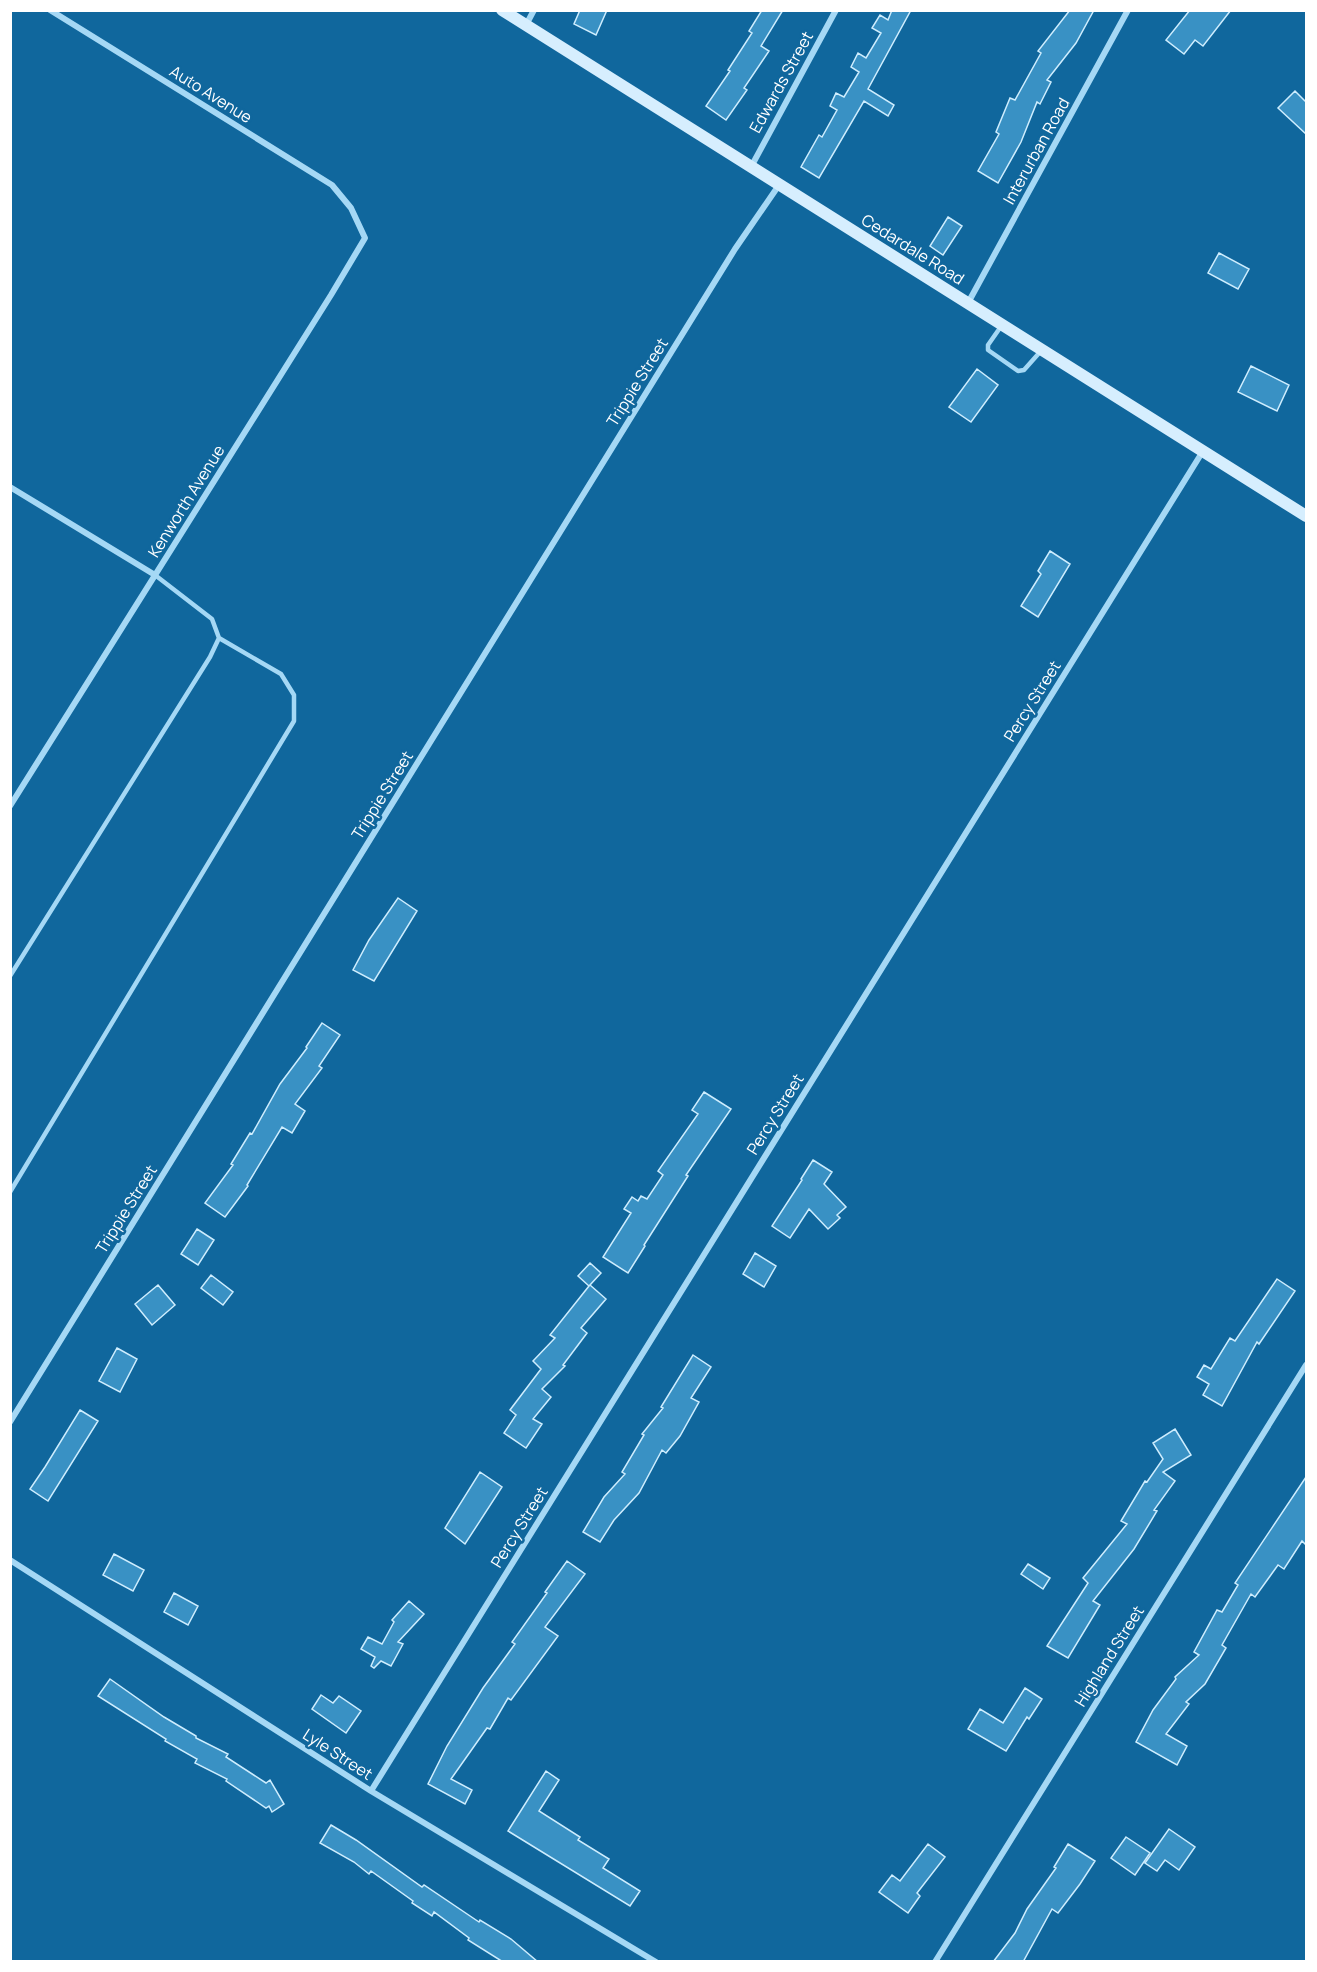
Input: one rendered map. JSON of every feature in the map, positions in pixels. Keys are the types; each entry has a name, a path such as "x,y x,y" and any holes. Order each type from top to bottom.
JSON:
{"street":[{"name":"Auto Avenue","path":"50,10 332,185 351,207"},
{"name":"Cedardale Road","path":"502,10 1306,516"},
{"path":"526,25 534,10"},
{"name":"Edwards Street","path":"751,167 836,10"},
{"name":"Interurban Road","path":"968,303 1128,10"},
{"name":"Trippie Street","path":"10,1422 735,249 779,184"},
{"name":"Kenworth Avenue","path":"10,806 365,238 351,207"},
{"name":"Percy Street","path":"371,1791 1203,451"},
{"path":"10,487 156,575"},
{"name":"Highland Street","path":"935,1962 1306,1365"},
{"name":"Lyle Street","path":"10,1560 371,1791 656,1962"}],"lane":[{"path":"1002,325 988,345 988,350 1018,371 1024,370 1042,350"},
{"path":"10,1192 294,721 294,695 281,674 219,638 212,619 156,575"},
{"path":"10,976 210,657 219,638"}],"building":[{"path":"580,10 607,10 596,35 574,24"},
{"path":"762,10 783,10 761,46 769,51 744,88 747,90 726,120 706,106 730,71 728,70 752,33 749,31"},
{"path":"892,10 911,10 868,89 894,105 888,116 864,101 819,178 801,167 819,135 822,137 837,110 830,106 836,93 844,97 859,72 851,67 858,53 866,58 881,33 872,28 880,15 888,20"},
{"path":"1070,10 1094,10 1076,43 1047,80 1051,82 1040,104 1037,102 1021,142 998,183 978,171 999,134 996,132 1010,98 1015,100 1041,53 1038,51"},
{"path":"1190,10 1231,10 1203,46 1195,40 1184,54 1166,40"},
{"path":"1295,91 1306,102 1306,134 1278,108"},
{"path":"948,217 962,226 943,255 930,246"},
{"path":"1219,253 1249,269 1238,289 1208,273"},
{"path":"1251,366 1289,385 1277,411 1238,392"},
{"path":"977,369 998,385 971,422 949,407"},
{"path":"1050,551 1070,564 1038,617 1021,606 1041,574 1038,571"},
{"path":"398,898 417,911 374,981 353,970 369,940"},
{"path":"322,1023 340,1035 319,1066 322,1068 295,1104 305,1111 292,1133 282,1127 248,1186 225,1217 205,1203 233,1165 231,1164 250,1133 252,1134 280,1084 307,1048"},
{"path":"704,1092 731,1109 686,1175 688,1176 628,1273 603,1257 631,1213 624,1209 632,1197 638,1201 641,1196 647,1199 663,1175 658,1171 698,1114 692,1110"},
{"path":"813,1160 832,1172 824,1184 846,1207 837,1215 840,1218 828,1229 809,1209 790,1238 772,1226"},
{"path":"197,1229 214,1240 198,1265 181,1254"},
{"path":"755,1253 776,1266 764,1287 743,1274"},
{"path":"590,1263 601,1273 590,1285 606,1299 581,1328 587,1333 563,1365 565,1366 542,1389 551,1397 533,1419 542,1424 526,1448 504,1433 516,1415 510,1410 541,1369 533,1361 555,1338 550,1335 589,1286 578,1276"},
{"path":"211,1275 233,1292 223,1305 201,1288"},
{"path":"1277,1279 1295,1291 1259,1344 1257,1342 1222,1406 1203,1395 1209,1384 1197,1377 1204,1365 1211,1369 1230,1338 1235,1341"},
{"path":"158,1285 175,1305 152,1325 135,1304"},
{"path":"117,1348 137,1359 120,1392 99,1381"},
{"path":"693,1355 711,1367 691,1398 699,1402 680,1436 666,1453 662,1450 639,1493 614,1520 600,1542 583,1532 604,1497 625,1474 622,1472 644,1435 642,1434 663,1408 661,1407"},
{"path":"80,1410 98,1421 48,1501 30,1489"},
{"path":"1175,1429 1191,1455 1163,1472 1175,1481 1154,1510 1157,1511 1134,1549 1093,1601 1100,1605 1068,1658 1047,1646 1088,1583 1083,1578 1127,1524 1121,1521 1145,1481 1147,1482 1163,1459 1153,1443"},
{"path":"480,1472 502,1487 465,1544 445,1528"},
{"path":"1306,1477 1306,1545 1302,1541 1284,1569 1278,1565 1255,1597 1251,1594 1222,1645 1226,1648 1205,1684 1186,1702 1189,1704 1166,1734 1187,1746 1177,1765 1136,1742 1153,1710 1176,1679 1175,1677 1199,1655 1194,1652 1217,1610 1222,1612 1238,1585 1235,1583"},
{"path":"114,1554 144,1570 133,1591 103,1575"},
{"path":"567,1561 585,1574 545,1627 558,1636 511,1700 508,1698 490,1729 487,1728 451,1779 472,1790 465,1804 428,1784 447,1746 483,1688 515,1644 512,1642"},
{"path":"1028,1564 1050,1578 1043,1589 1021,1574"},
{"path":"174,1593 198,1606 188,1625 164,1612"},
{"path":"409,1601 424,1614 398,1642 403,1644 391,1666 381,1661 374,1668 371,1666 375,1657 361,1649 368,1637 382,1644 394,1622 392,1620"},
{"path":"110,1679 196,1738 228,1754 226,1757 266,1783 270,1780 284,1804 272,1812 269,1806 266,1808 226,1781 227,1779 195,1763 197,1759 165,1741 166,1739 98,1696"},
{"path":"1025,1688 1042,1699 1029,1719 1027,1717 1006,1751 968,1729 980,1709 1003,1723"},
{"path":"321,1695 333,1703 339,1696 361,1711 346,1733 312,1709"},
{"path":"546,1771 559,1780 539,1811 580,1837 578,1840 609,1859 603,1868 640,1891 630,1906 508,1831"},
{"path":"331,1825 422,1887 424,1885 479,1922 480,1920 511,1939 538,1962 503,1962 468,1940 469,1938 434,1912 432,1916 412,1903 413,1901 371,1871 369,1874 354,1862 320,1843"},
{"path":"1169,1829 1195,1847 1179,1870 1165,1860 1157,1871 1145,1863"},
{"path":"1126,1837 1150,1853 1135,1875 1111,1858"},
{"path":"928,1844 945,1857 917,1893 920,1896 908,1913 879,1892 892,1875 900,1881"},
{"path":"1068,1844 1095,1861 1058,1913 1052,1909 1023,1962 993,1962 1015,1933 1027,1909 1056,1868 1054,1867"}]}
